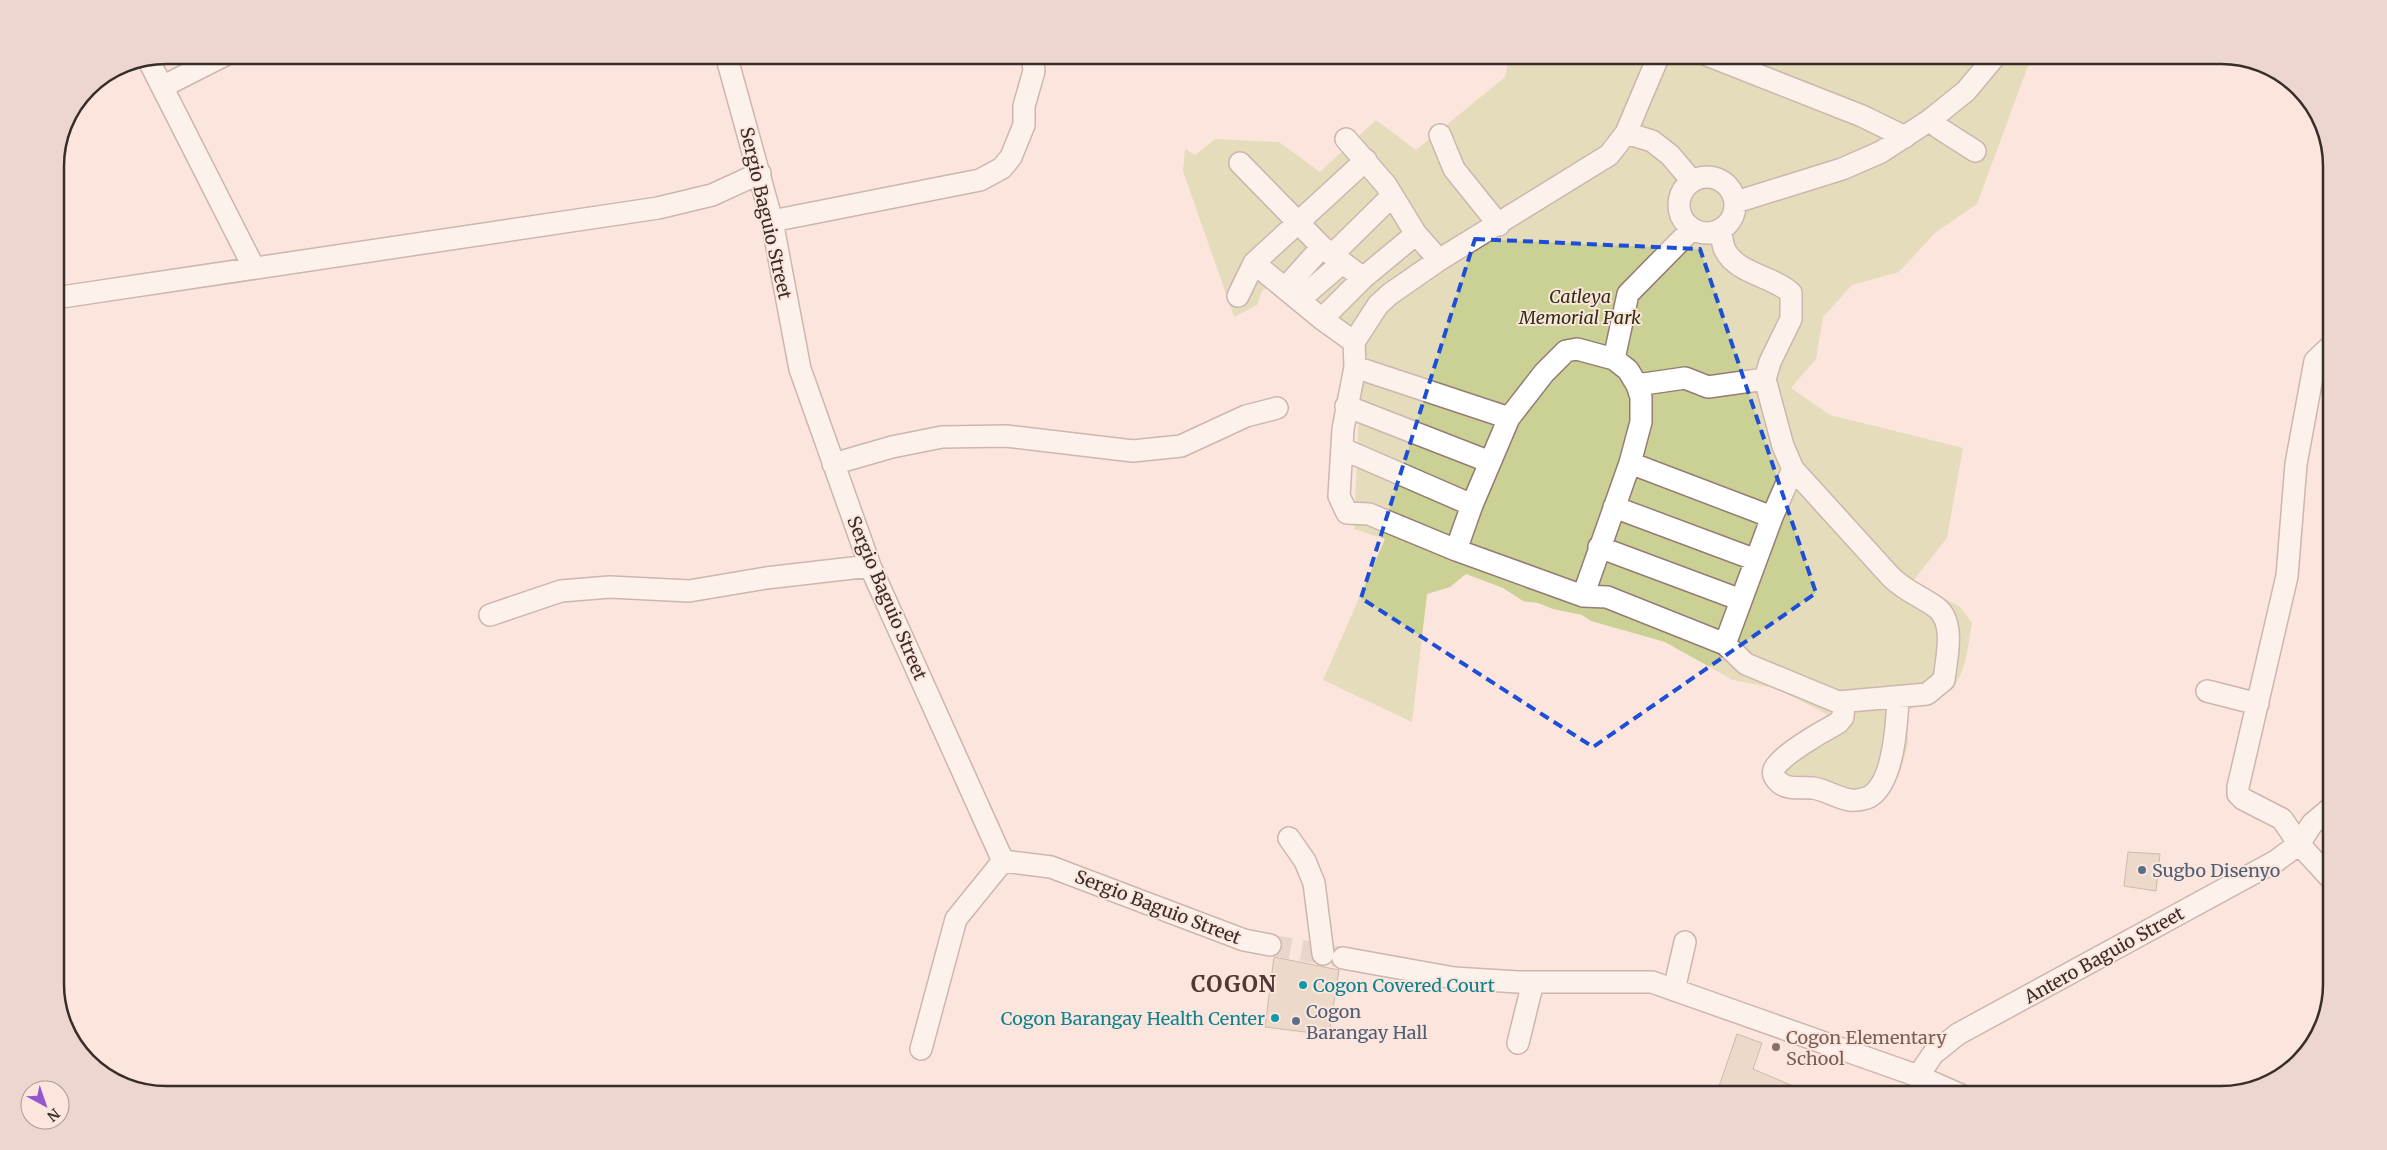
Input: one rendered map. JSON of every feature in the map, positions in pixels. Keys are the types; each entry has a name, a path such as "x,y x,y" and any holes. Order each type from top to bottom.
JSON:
{"street":[{"path":"162,87 207,64"},
{"name":"Sergio Baguio Street","path":"729,64 772,221 800,369 870,566 1003,861 1051,866 1244,940 1270,945"},
{"path":"772,221 980,180 1002,168 1011,157 1024,125 1024,106 1034,71 1033,64"},
{"path":"1655,64 1626,133 1609,155 1499,225 1439,260 1390,294 1378,305 1354,342 1355,367 1343,429 1339,496 1347,513 1369,514 1456,550 1583,596 1607,597 1725,644 1746,664 1838,702 1927,694 1944,680 1948,625 1939,609 1903,589 1793,469 1782,446 1765,379 1770,362 1791,319 1792,293 1782,285 1742,267 1726,251 1720,230"},
{"path":"1730,64 1862,116 1905,137"},
{"path":"1736,202 1842,170 1881,152 1930,120 1966,91 1988,64"},
{"path":"151,65 254,268"},
{"path":"1930,120 1975,151"},
{"path":"1626,133 1652,141 1670,155 1692,181"},
{"path":"1440,135 1454,169 1499,225"},
{"path":"1346,139 1386,185 1416,234 1439,260"},
{"path":"1238,296 1254,262 1366,160"},
{"path":"1240,163 1332,255 1363,278"},
{"path":"64,297 685,203 712,195 760,174"},
{"path":"1705,177 1720,179 1730,189 1736,202 1734,213 1729,223 1720,230 1706,233 1692,230 1683,219 1679,206 1682,192 1692,181 1705,177"},
{"path":"1292,293 1392,196"},
{"path":"1614,359 1628,294 1692,230"},
{"path":"1322,319 1363,278 1416,234"},
{"path":"1254,262 1322,319 1354,342"},
{"path":"1456,550 1472,505 1509,418 1553,362 1566,351 1577,349 1614,359 1628,370 1641,396 1641,422 1630,463 1583,596"},
{"path":"2323,353 2315,361 2296,464 2287,576 2238,787 2238,794 2282,820 2299,844 2323,870"},
{"path":"1355,367 1509,418"},
{"path":"1636,385 1685,378 1708,387 1765,379"},
{"path":"1346,406 1490,462"},
{"path":"833,464 892,446 942,437 1006,436 1134,450 1181,446 1246,416 1277,408"},
{"path":"1343,449 1472,505"},
{"path":"1630,463 1772,517"},
{"path":"1725,644 1772,517 1793,469"},
{"path":"1614,507 1756,560"},
{"path":"1599,547 1741,600"},
{"path":"490,615 561,591 610,586 689,591 766,578 870,566"},
{"path":"2207,691 2258,704"},
{"path":"1844,702 1843,717 1838,723 1785,757 1774,768 1775,778 1781,784 1824,790 1852,801 1868,797 1876,790 1886,772 1896,742 1898,697"},
{"name":"Antero Baguio Street","path":"1918,1076 1933,1054 1958,1034 2276,861 2299,844 2312,824 2323,815"},
{"path":"1289,838 1305,861 1314,883 1333,956 1454,978 1533,982 1652,982 1918,1076 1941,1086"},
{"path":"921,1049 956,919 1003,861"},
{"path":"1674,990 1685,942"},
{"path":"1518,1042 1533,982"}],"highlighted area":[{"path":"1475,239 1700,249 1816,593 1593,747 1361,598"}],"green space":[{"name":"Catleya Memorial Park","path":"1508,64 2029,64 1977,204 1936,232 1899,272 1852,285 1823,317 1816,359 1791,388 1830,415 1963,448 1947,538 1913,581 1960,607 1972,623 1963,670 1958,680 1940,697 1907,710 1908,744 1899,775 1889,790 1871,805 1846,811 1822,799 1771,781 1834,718 1778,689 1733,680 1665,642 1591,621 1582,615 1553,609 1538,603 1523,601 1503,588 1466,574 1450,587 1427,594 1412,722 1323,680 1385,539 1354,529 1361,359 1273,283 1262,291 1257,305 1234,317 1183,171 1185,149 1195,155 1215,139 1279,142 1320,172 1376,120 1416,150 1505,77"}],"building":[{"name":"Sugbo Disenyo","path":"2128,852 2160,854 2156,891 2124,886"},
{"name":"Cogon Covered Court","path":"1274,957 1339,970 1329,1035 1265,1027"},
{"path":"1737,1034 1762,1043 1753,1069 1793,1086 1719,1086"}],"tunnel":[{"path":"1270,945 1340,957"}],"place":[{"name":"Sugbo Disenyo","path":"2142,870"},
{"name":"Cogon Covered Court","path":"1303,985"},
{"name":"Cogon Barangay Health Center","path":"1275,1018"},
{"name":"Cogon Barangay Hall","path":"1296,1021"},
{"name":"Cogon Elementary School","path":"1776,1047"}],"district":[{"name":"COGON","path":"1234,984"}]}
